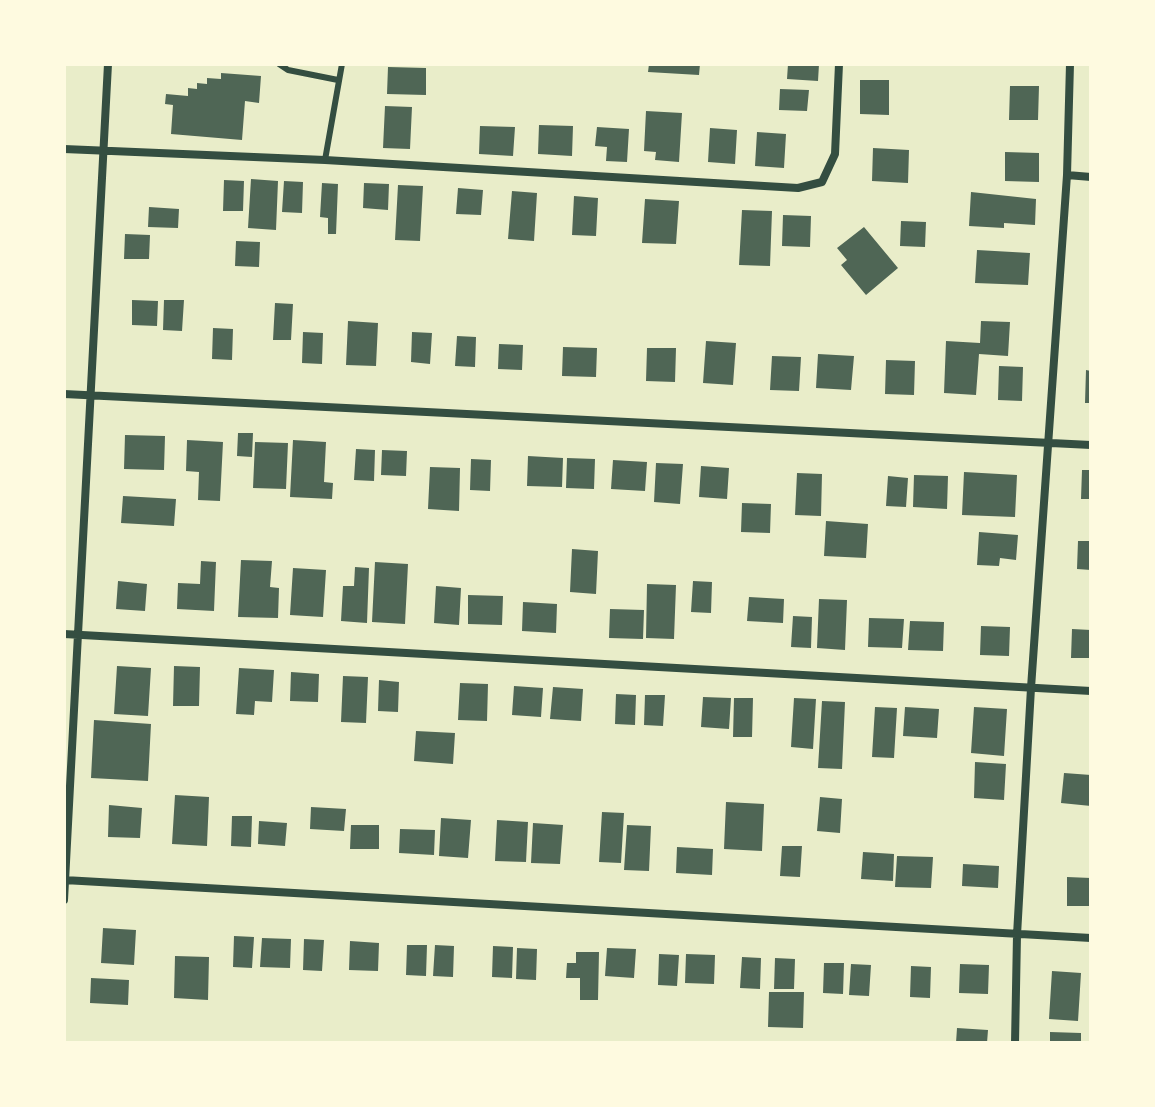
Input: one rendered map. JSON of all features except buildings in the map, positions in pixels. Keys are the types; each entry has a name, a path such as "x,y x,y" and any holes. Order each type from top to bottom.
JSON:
{"street":[{"path":"64,900 108,64"},
{"path":"64,149 325,160 798,188 822,182 835,154 839,64"},
{"path":"1015,1043 1017,935 1067,175 1070,64"},
{"path":"1067,175 1091,177"},
{"path":"64,394 1091,445"},
{"path":"64,634 1091,691"},
{"path":"64,880 1091,938"}],"lane":[{"path":"279,64 288,70 338,80"},
{"path":"325,160 342,64"}]}
